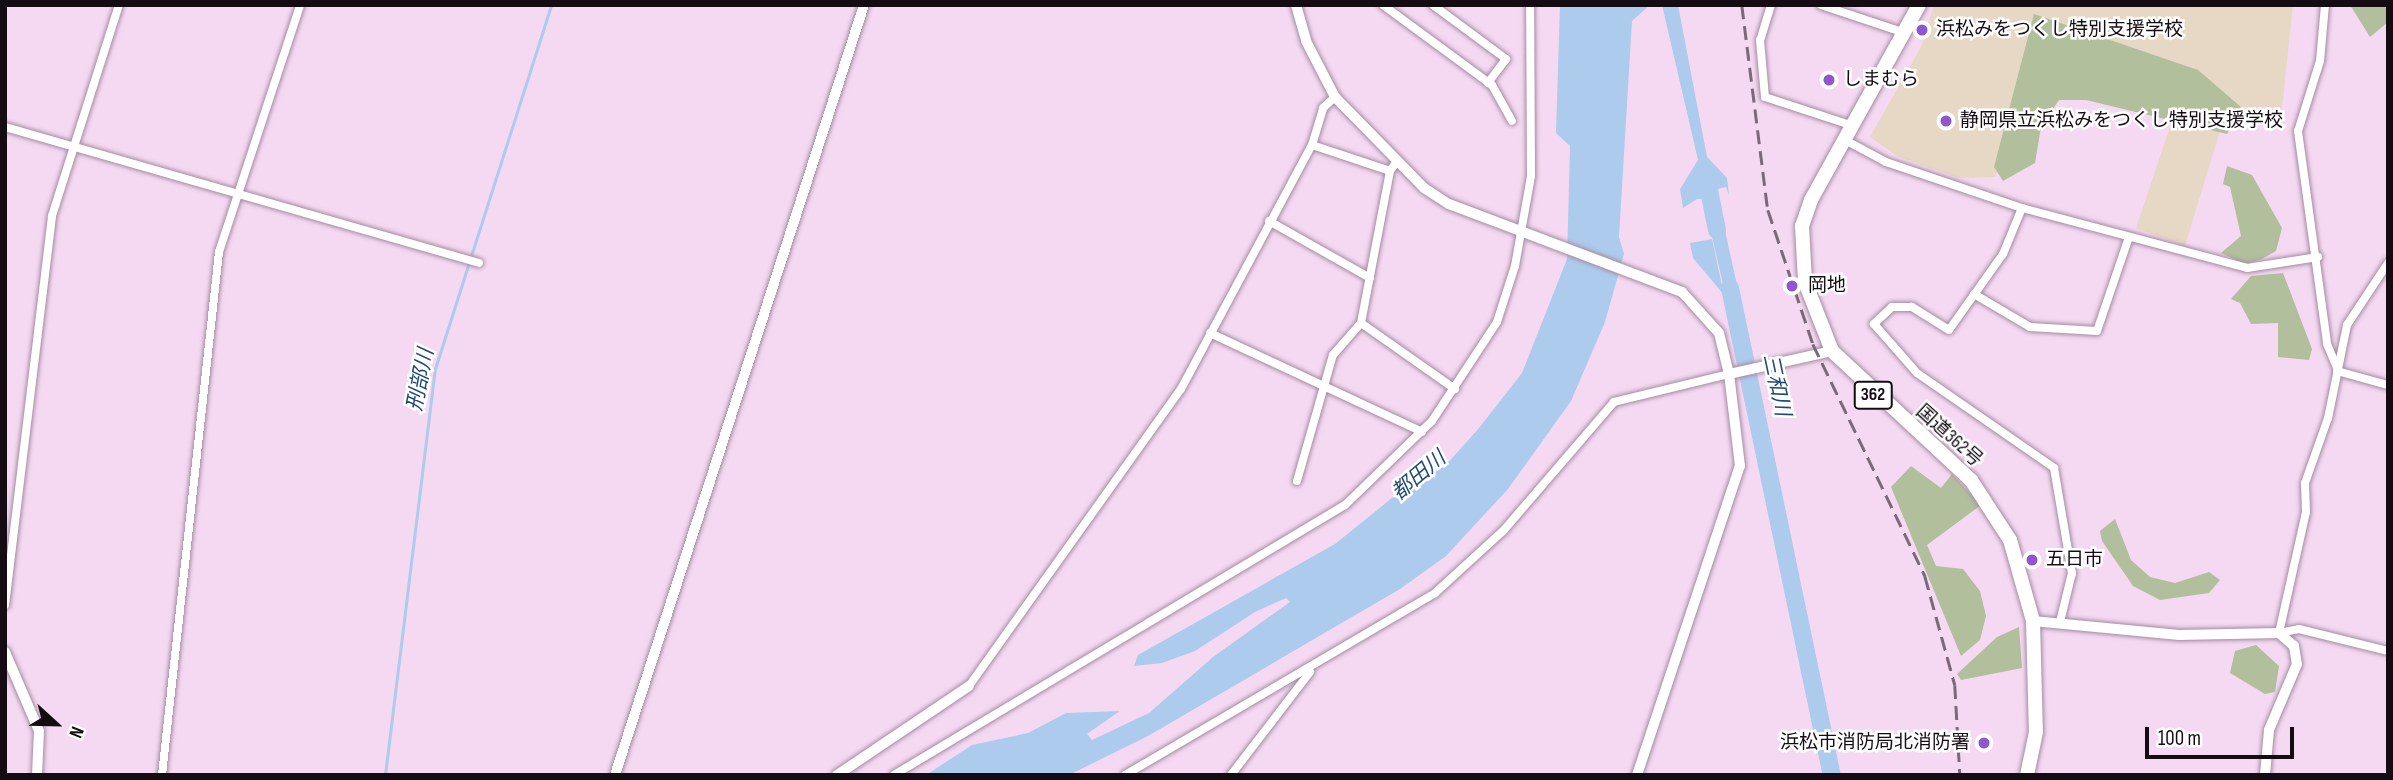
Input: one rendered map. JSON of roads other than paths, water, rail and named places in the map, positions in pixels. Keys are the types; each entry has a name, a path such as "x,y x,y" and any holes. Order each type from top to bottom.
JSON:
{"highway":[{"name":"国道362号","path":"1919,5 1908,34 1845,140 1802,226 1805,282 1832,351 1987,502 2025,578 2033,621 2036,732 2027,775"}],"street":[{"path":"5,605 46,252 73,148 119,5"},
{"path":"162,775 219,252 300,5"},
{"path":"615,775 864,5"},
{"path":"1296,5 1306,41 1335,97 1394,166 1450,204 1648,278 1705,310 1719,333 1734,373 1740,466 1637,775"},
{"path":"1383,5 1489,83 1512,121"},
{"path":"1433,5 1506,59 1489,83"},
{"path":"894,775 1345,505 1422,432 1455,390 1497,322 1524,232 1531,176 1530,5"},
{"path":"1772,5 1760,40 1765,97 1853,126"},
{"path":"1821,5 1908,34"},
{"path":"2325,5 2320,61 2298,131 2318,257 2327,344 2337,370"},
{"path":"837,775 970,686 1181,389 1312,145 1323,108 1335,97"},
{"path":"5,127 479,263"},
{"path":"1845,140 1886,162 2022,208 2247,268 2318,257"},
{"path":"1312,145 1394,166"},
{"path":"1297,481 1333,355 1361,324 1394,166"},
{"path":"2022,208 2003,254 1948,330 1912,307 1892,307 1874,324 1917,373 2054,468 2067,517 2072,573 2060,622"},
{"path":"1269,221 1370,278"},
{"path":"1974,294 2030,327 2097,331 2129,237"},
{"path":"2279,633 2306,512 2305,483 2347,325 2388,263"},
{"path":"1361,324 1455,390"},
{"path":"1210,333 1422,432"},
{"path":"1125,775 1310,672 1461,570 1614,402 1832,351"},
{"path":"2337,370 2388,385"},
{"path":"2033,621 2179,635 2279,633 2299,629 2388,652"},
{"path":"2264,775 2269,730 2297,664 2294,646 2279,633"},
{"path":"5,652 39,731 37,775"},
{"path":"1231,775 1310,672"}],"water":[{"path":"1560,5 1650,5 1632,21 1619,237 1624,254 1605,322 1571,401 1508,489 1446,556 1400,589 1148,736 1069,775 926,775 972,745 1028,733 1066,713 1120,711 1087,734 1092,740 1149,713 1213,657 1290,602 1286,598 1255,612 1195,651 1162,663 1134,666 1138,655 1335,544 1397,494 1445,466 1479,428 1522,373 1567,259 1570,146 1556,133"},
{"path":"1662,5 1678,5 1707,157 1727,178 1729,195 1726,187 1717,189 1718,198 1697,199 1683,208 1680,189 1698,160"},
{"path":"1720,208 1742,308 1739,325 1726,297 1706,211"},
{"path":"1712,239 1724,295 1693,258 1690,243"}],"waterway":[{"name":"刑部川","path":"385,775 435,369 551,5"},
{"name":"三和川","path":"1706,175 1717,230"},
{"name":"三和川","path":"1730,288 1832,775"}],"railway":[{"path":"1742,5 1768,210 1813,344 1925,576 1955,685 1960,775"}],"place":[{"name":"浜松みをつくし特別支援学校","path":"1922,30"},
{"name":"しまむら","path":"1829,80"},
{"name":"静岡県立浜松みをつくし特別支援学校","path":"1946,121"},
{"name":"岡地","path":"1792,286"},
{"name":"五日市","path":"2032,560"},
{"name":"浜松市消防局北消防署","path":"1984,743"}],"water label":[{"name":"都田川","path":"1419,476"}]}
